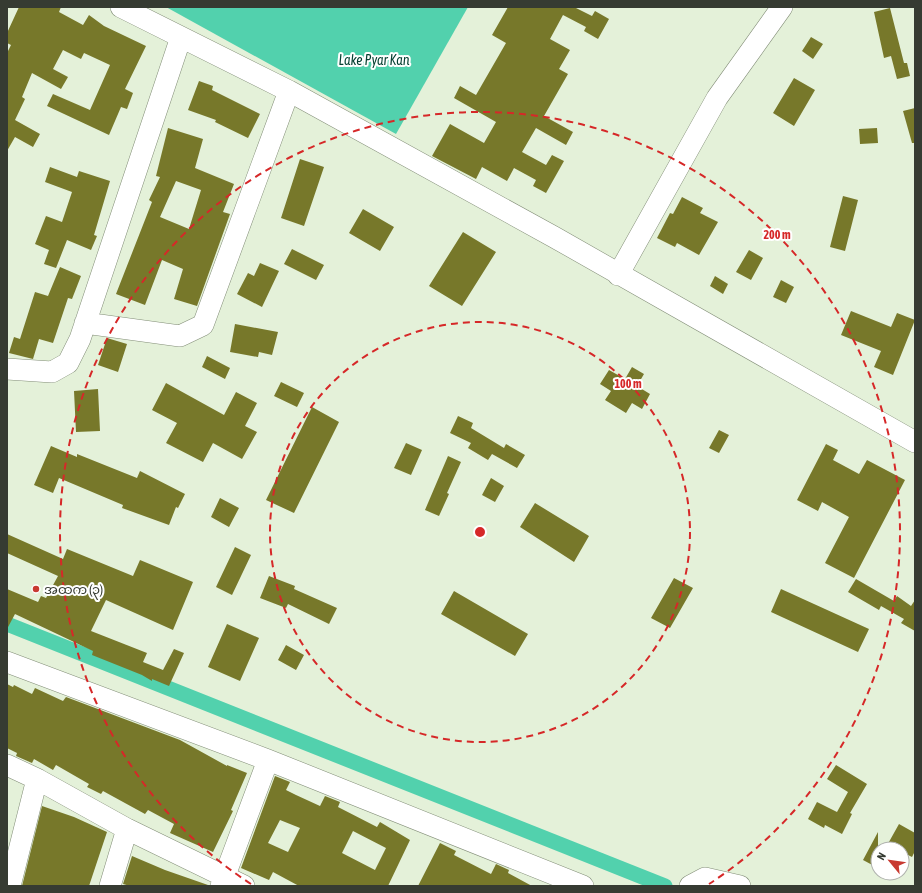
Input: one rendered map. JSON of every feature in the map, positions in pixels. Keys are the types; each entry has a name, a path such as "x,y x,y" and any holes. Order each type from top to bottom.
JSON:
{"street":[{"path":"121,7 289,91 554,237 915,442"},
{"path":"618,274 717,98 782,7"},
{"path":"7,370 52,372 68,363 80,339 181,37"},
{"path":"85,323 180,336 203,325 289,91"},
{"path":"7,662 268,760 549,880 583,886"},
{"path":"223,881 268,760"},
{"path":"7,765 37,779 223,881 244,886"},
{"path":"10,886 37,779"},
{"path":"110,886 127,829"},
{"path":"698,882 740,886"}],"water":[{"name":"Lake Pyar Kan","path":"166,7 468,7 396,134"}],"building":[{"path":"19,7 61,7 59,12 83,25 89,15 104,26 146,46 125,89 133,93 127,109 121,107 109,135 47,106 53,94 90,110 110,65 84,53 81,59 63,50 53,69 68,77 61,89 32,73 22,97 25,99 15,120 40,134 33,147 15,137 7,151 7,53 11,45 7,43 7,33"},
{"path":"508,7 574,7 592,16 595,11 609,19 598,39 584,31 586,27 563,15 550,39 570,50 559,69 568,74 544,116 573,132 566,145 536,128 522,152 546,165 552,155 564,161 546,193 533,186 536,180 514,168 507,181 482,167 476,179 432,156 450,124 484,143 496,122 454,98 460,86 476,95 506,43 492,35"},
{"path":"890,8 904,63 907,63 910,76 897,79 891,56 884,58 874,12"},
{"path":"811,37 823,44 813,59 802,51"},
{"path":"794,78 815,90 794,126 773,113"},
{"path":"199,81 213,86 212,90 260,114 248,138 215,122 216,120 188,110"},
{"path":"915,108 915,143 912,143 903,111"},
{"path":"168,128 203,139 195,168 234,184 223,212 230,214 197,306 174,299 183,269 162,260 145,305 116,294 152,202 149,200 160,177 156,176","holes":["176,181 201,190 189,229 160,217"]},
{"path":"877,128 878,143 860,144 859,129"},
{"path":"300,159 324,167 304,226 281,218"},
{"path":"50,167 77,177 79,171 110,181 94,235 97,236 91,250 67,240 56,268 44,264 49,250 35,244 46,216 62,222 72,192 45,182"},
{"path":"843,196 858,200 845,251 830,247"},
{"path":"682,197 703,208 700,213 718,222 699,255 677,243 675,247 657,238 670,213 673,214"},
{"path":"363,209 394,227 380,251 349,233"},
{"path":"463,232 496,252 462,306 429,286"},
{"path":"292,249 324,265 316,280 284,264"},
{"path":"749,250 763,258 751,280 736,272"},
{"path":"260,263 279,271 262,307 237,294 248,273 254,276"},
{"path":"60,267 81,276 72,299 68,298 53,343 39,339 33,359 9,353 14,337 20,339 35,292 48,296"},
{"path":"715,276 728,284 723,294 710,286"},
{"path":"781,280 794,287 786,303 773,297"},
{"path":"851,311 891,327 897,313 915,320 893,375 874,367 881,351 841,335"},
{"path":"235,324 278,332 272,355 259,352 258,357 230,352"},
{"path":"107,338 127,344 118,372 98,365"},
{"path":"207,356 230,368 225,379 202,367"},
{"path":"632,367 644,374 637,386 650,394 642,409 632,403 626,413 605,400 611,391 600,384 609,370 625,379"},
{"path":"281,382 304,393 297,407 274,396"},
{"path":"166,383 224,415 236,392 257,403 245,426 257,432 242,459 213,443 203,462 166,443 177,423 152,410"},
{"path":"98,389 100,431 76,432 74,391"},
{"path":"312,407 339,422 294,513 266,500"},
{"path":"458,416 473,423 471,428 504,448 506,444 525,455 517,468 492,454 488,460 468,448 471,443 450,433"},
{"path":"719,430 729,435 719,453 709,448"},
{"path":"406,443 422,450 411,475 394,468"},
{"path":"826,444 838,450 833,460 859,474 867,460 905,480 854,578 825,563 849,517 822,502 818,511 797,500"},
{"path":"51,446 77,457 77,454 137,478 140,471 185,494 178,508 176,507 169,525 122,508 123,505 59,478 53,493 34,485"},
{"path":"448,456 461,462 447,493 449,494 439,516 425,510"},
{"path":"491,478 504,486 495,502 482,495"},
{"path":"220,498 239,508 229,527 211,517"},
{"path":"535,503 589,536 574,562 520,527"},
{"path":"7,534 63,559 67,549 133,576 140,560 193,582 173,630 106,600 91,631 147,653 143,662 163,670 174,649 184,653 169,686 152,679 152,681 142,675 92,655 93,651 15,614 7,629 7,589 38,602 41,596 46,598 58,576 7,553"},
{"path":"235,547 251,555 232,595 216,587"},
{"path":"269,576 295,586 294,589 337,608 329,624 288,604 286,608 260,598"},
{"path":"674,578 693,588 670,628 651,618"},
{"path":"856,579 894,601 897,596 911,606 915,600 915,631 901,623 904,619 881,606 879,610 848,592"},
{"path":"781,589 869,629 858,652 771,612"},
{"path":"454,591 528,634 515,656 441,614"},
{"path":"227,624 259,638 240,681 208,667"},
{"path":"286,645 304,655 296,670 278,660"},
{"path":"7,684 13,687 14,685 32,694 35,688 63,701 66,697 180,740 227,766 247,773 231,810 233,811 213,852 170,833 174,824 148,810 145,814 103,791 101,794 87,787 89,784 56,765 53,770 34,759 32,763 16,756 17,753 7,748"},
{"path":"836,765 867,784 850,813 852,814 842,834 825,825 824,828 808,819 817,802 837,812 848,792 827,779"},
{"path":"275,776 290,782 286,790 296,795 320,806 325,796 340,802 338,807 377,827 380,822 410,840 388,886 299,886 273,872 269,880 241,868","holes":["280,820 300,828 288,852 268,843","353,831 386,848 375,870 342,853"]},
{"path":"42,806 74,817 107,832 89,886 22,886"},
{"path":"899,824 915,833 915,851 912,857 910,856 910,841 889,841"},
{"path":"878,832 878,841 873,841"},
{"path":"440,843 456,851 454,855 491,874 496,864 509,870 508,873 532,886 418,886"},
{"path":"870,847 870,864 863,860"},
{"path":"132,856 208,886 130,886 123,884"}],"waterway":[{"path":"7,624 665,886"}],"place":[{"name":"အထက (၃)","path":"36,589"}]}
